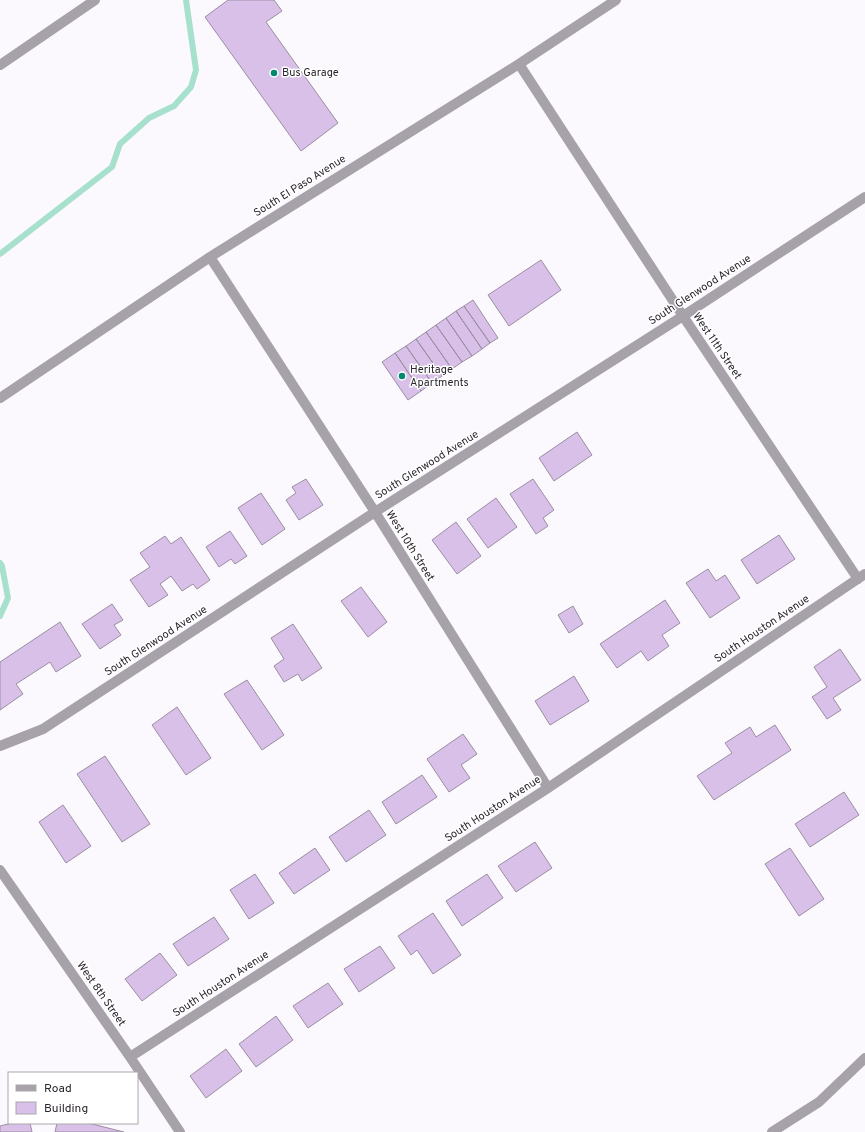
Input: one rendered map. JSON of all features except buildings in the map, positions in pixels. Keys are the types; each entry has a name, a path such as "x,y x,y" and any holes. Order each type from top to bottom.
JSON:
{"street":[{"path":"0,65 96,0"},
{"name":"South El Paso Avenue","path":"0,398 210,257 519,64 616,0"},
{"name":"West 11th Street","path":"519,64 683,316 861,577"},
{"name":"South Glenwood Avenue","path":"0,746 43,729 374,512 683,316 865,197"},
{"name":"West 10th Street","path":"210,257 374,512 548,788"},
{"name":"South Houston Avenue","path":"130,1057 548,788 861,577"},
{"name":"West 8th Street","path":"0,870 130,1057 180,1132"},
{"path":"772,1132 819,1102 865,1058"}],"waterway":[{"path":"0,254 112,167 120,144 149,118 174,106 191,87 196,70 186,0"},
{"path":"0,563 2,566 8,598 0,616"}],"place":[{"name":"Bus Garage","path":"274,73"},
{"name":"Heritage Apartments","path":"402,376"}]}
